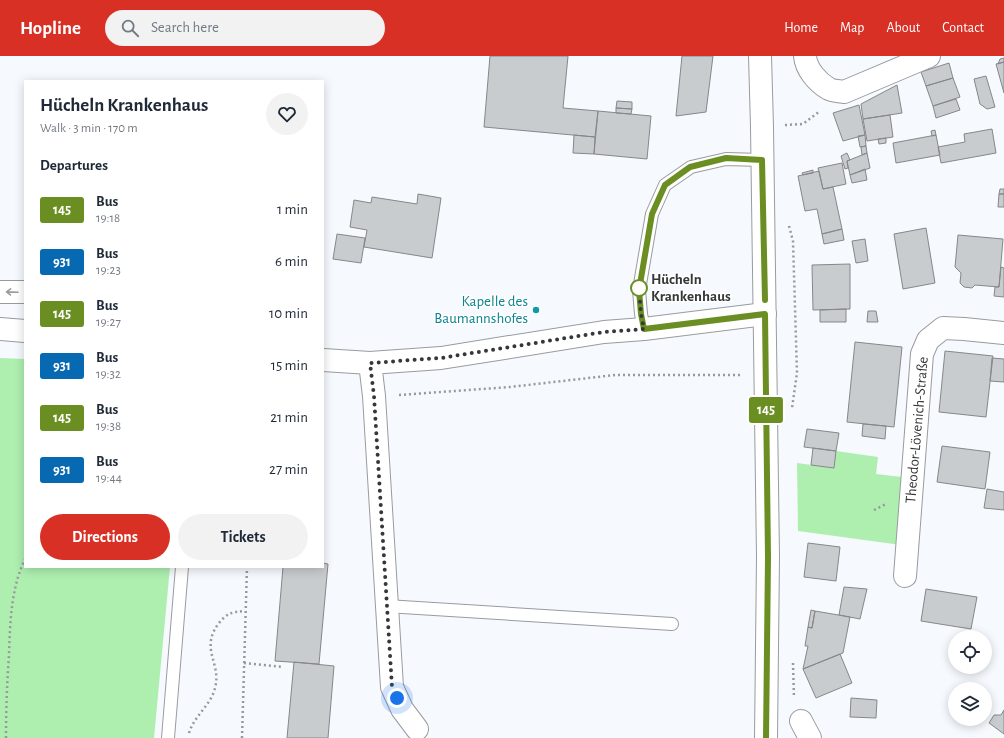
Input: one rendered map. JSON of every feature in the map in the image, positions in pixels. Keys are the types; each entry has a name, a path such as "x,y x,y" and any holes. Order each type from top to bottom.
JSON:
{"street":[{"path":"760,56 768,557 766,738"},
{"path":"806,60 815,78 829,90 844,92 929,56"},
{"path":"0,292 24,292"},
{"path":"324,360 370,363 441,358 604,332 644,329 765,314"},
{"name":"Theodor-Lövenich-Straße","path":"905,576 922,354 928,340 944,328 1004,333"},
{"path":"0,329 24,331"},
{"path":"370,363 374,396 392,687 402,709 417,729"}],"lane":[{"path":"644,329 639,290 652,214 665,185 690,167 726,158 762,160"},
{"path":"168,738 182,568"},
{"path":"386,606 672,624"}],"path":[{"path":"762,127 803,124 844,92"},
{"path":"374,396 510,387 615,375 765,375 797,373"},
{"path":"6,738 13,603 16,585 24,562"},
{"path":"242,738 247,568"},
{"path":"188,738 191,726 215,689 217,678 210,645 212,633 231,612 245,611"},
{"path":"244,664 283,667"}],"green space":[{"path":"0,358 24,359 24,568 170,568 154,738 0,738"},
{"path":"836,451 878,457 876,474 902,477 897,540 901,545 798,531 797,463 833,468"}],"building":[{"path":"490,56 568,56 563,108 598,111 595,137 484,127"},
{"path":"682,56 713,56 706,112 676,116"},
{"path":"1004,58 1004,62 998,64 1000,59"},
{"path":"1004,62 1004,93 996,64"},
{"path":"949,63 953,78 926,86 921,72"},
{"path":"986,76 995,107 987,109 980,104 974,79"},
{"path":"953,78 960,97 933,106 926,86"},
{"path":"897,85 902,113 863,119 861,104"},
{"path":"956,99 960,110 936,118 933,106"},
{"path":"617,101 632,102 632,109 616,108"},
{"path":"859,105 865,135 843,141 833,113"},
{"path":"616,108 632,109 631,114 616,113"},
{"path":"598,111 651,116 647,159 594,154"},
{"path":"890,115 893,137 867,141 863,119"},
{"path":"992,129 996,153 941,163 938,147 965,142 964,134"},
{"path":"935,130 936,135 932,136 931,131"},
{"path":"574,135 595,137 594,154 573,153"},
{"path":"865,135 866,146 860,147 858,136"},
{"path":"936,135 940,155 896,163 893,143"},
{"path":"886,138 886,143 879,144 878,139"},
{"path":"866,146 867,153 862,155 861,147"},
{"path":"847,153 850,160 847,161 848,168 845,169 841,156"},
{"path":"867,153 870,168 850,175 847,161"},
{"path":"842,163 846,184 823,189 818,168"},
{"path":"865,169 867,180 852,183 850,175"},
{"path":"813,170 813,173 803,175 802,173"},
{"path":"819,171 823,189 833,187 842,229 822,234 817,209 805,211 798,176"},
{"path":"1000,189 1004,189 1004,194 999,194"},
{"path":"418,194 441,198 432,258 364,247 367,230 350,227 354,200 371,203 372,197 417,204"},
{"path":"999,194 1004,194 1004,207 998,207"},
{"path":"926,228 935,283 903,289 894,234"},
{"path":"842,229 844,240 824,244 822,234"},
{"path":"337,234 365,238 361,263 333,259"},
{"path":"958,235 1003,239 999,287 975,285 972,288 964,287 960,283 961,273 955,267"},
{"path":"865,239 868,261 856,263 852,241"},
{"path":"850,264 850,309 813,310 812,265"},
{"path":"1001,267 1004,268 1004,297 994,296 995,287 999,287"},
{"path":"846,309 846,322 820,322 820,310"},
{"path":"868,311 876,311 878,322 867,322"},
{"path":"855,342 902,347 894,427 847,422"},
{"path":"945,351 993,356 986,417 939,412"},
{"path":"992,358 1004,359 1004,382 990,381"},
{"path":"863,424 886,426 885,439 862,436"},
{"path":"807,429 839,433 836,451 804,447"},
{"path":"942,446 990,452 985,489 937,482"},
{"path":"813,448 836,451 834,468 811,465"},
{"path":"987,489 1004,492 1004,510 984,508"},
{"path":"808,543 840,547 836,581 804,577"},
{"path":"324,563 328,564 319,664 275,661 283,568 324,568"},
{"path":"844,587 867,589 860,619 839,615"},
{"path":"926,589 977,597 971,629 921,621"},
{"path":"811,610 815,611 812,628 808,627"},
{"path":"815,611 850,617 843,653 803,669 808,646 805,646 808,627 812,628"},
{"path":"840,654 852,683 816,698 803,669"},
{"path":"294,662 334,666 328,738 287,738"},
{"path":"851,698 877,700 876,718 850,717"},
{"path":"1004,710 1004,734 992,725 992,718 994,715 1001,715"}],"bus line":[{"name":"145","path":"765,300 762,160 726,158 690,167 665,185 652,214 639,290 641,314 644,329 765,314 768,557 766,738"}],"place":[{"name":"Hücheln Krankenhaus","path":"639,288"},
{"name":"Kapelle des Baumannshofes","path":"536,310"}],"route":[{"path":"397,698 392,687 374,396 370,363 441,358 604,332 644,329 639,288"}]}
